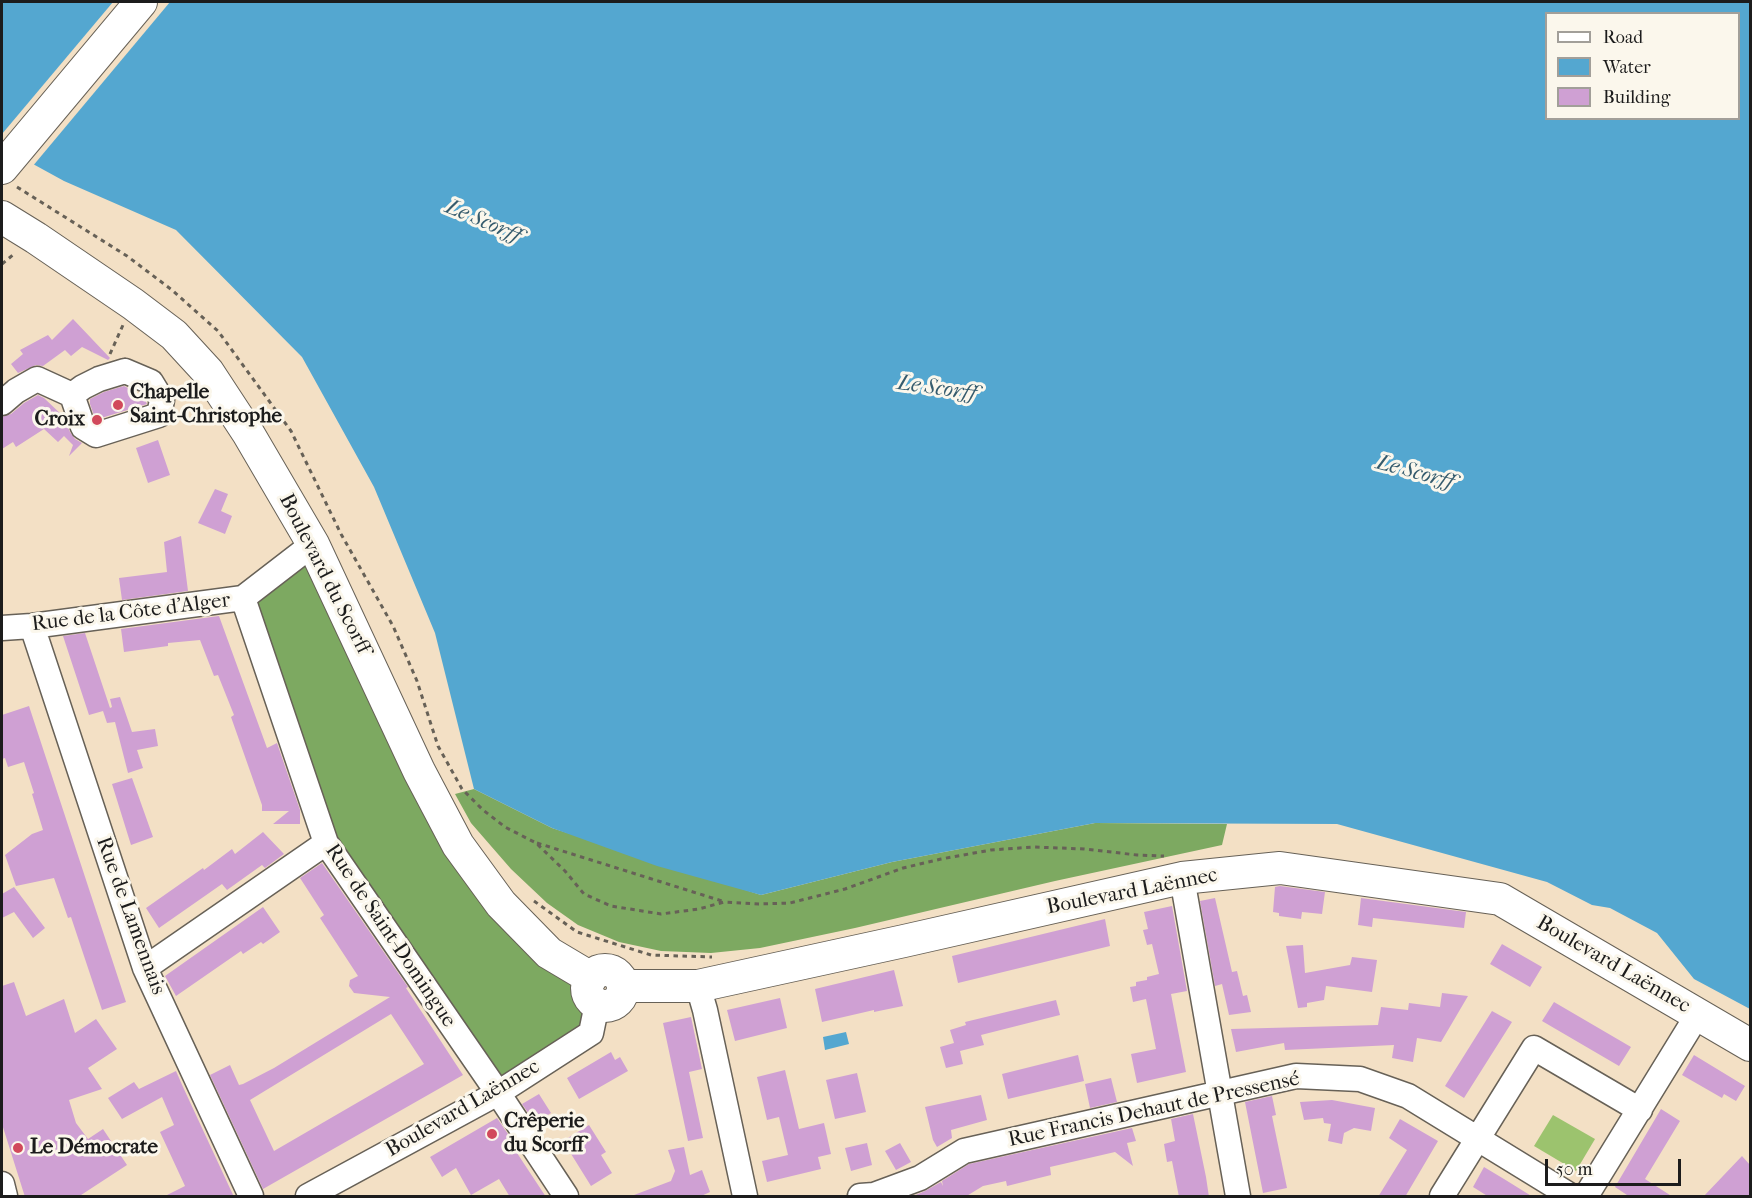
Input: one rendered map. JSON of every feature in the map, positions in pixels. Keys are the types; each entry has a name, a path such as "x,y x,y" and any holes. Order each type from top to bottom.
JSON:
{"main road":[{"path":"7,176 141,2"},
{"name":"Boulevard du Scorff","path":"2,217 114,291 174,335 208,372 248,433 313,544 419,771 458,845 501,904 549,953 594,991"},
{"name":"Boulevard Laënnec","path":"594,991 603,1006 616,1002 623,992 623,986 698,986 916,939 1176,867 1281,868 1500,899 1750,1045"}],"street":[{"path":"2,403 16,391 37,379 72,395"},
{"name":"Rue de la Côte d'Alger","path":"2,628 243,598 313,544"},
{"name":"Rue de Saint-Domingue","path":"243,598 326,843 498,1092 566,1197"},
{"name":"Rue de Lamennais","path":"32,626 145,968 251,1197"},
{"path":"145,968 326,843"},
{"path":"1176,867 1238,1197"},
{"path":"698,986 745,1197"},
{"name":"Boulevard Laënnec","path":"308,1197 498,1092 591,1033 594,991"},
{"path":"1587,1197 1698,1014"},
{"path":"1442,1197 1534,1047 1640,1110"},
{"name":"Rue Francis Dehaut de Pressensé","path":"860,1197 874,1196 920,1178 964,1151 1296,1076 1360,1079 1408,1096 1571,1197"},
{"path":"2,1185 5,1197"}],"path":[{"path":"7,176 127,256 172,290 218,331 291,431 341,534 393,626 417,681 438,746 462,789 483,810 505,827 536,843 724,902 790,903 845,889 903,868 991,850 1034,847 1084,849 1137,855 1176,867"},
{"path":"536,843 565,871 584,894 611,906 661,914 699,909 724,902"},
{"path":"531,898 577,932 651,955 721,957"}],"green space":[{"path":"313,544 419,771 588,992 591,999 591,1033 498,1093 326,843 243,598"},
{"path":"474,789 552,828 761,895 892,862 1095,823 1227,824 1222,845 855,928 760,948 711,953 661,951 619,942 578,925 547,903 511,869 471,823 455,794"},
{"path":"1553,1115 1595,1139 1576,1171 1534,1146"}],"water":[{"name":"Le Scorff","path":"2,2 1750,2 1750,1009 1694,979 1657,933 1610,908 1592,905 1547,882 1337,824 1095,823 892,862 761,895 657,866 552,828 474,789 435,633 374,487 302,357 176,230 64,181 2,147"},
{"path":"846,1032 849,1044 825,1050 823,1037"}],"pier":[{"path":"113,2 170,2 32,167 2,150 2,134"}],"building":[{"path":"73,319 110,358 108,360 82,347 71,356 65,350 43,366 36,365 18,373 11,364 23,354 20,350 48,335 52,340"},
{"name":"Chapelle Saint-Christophe","path":"124,386 130,389 134,399 139,395 147,404 95,418 90,399"},
{"path":"38,395 64,417 70,432 82,443 69,456 73,445 64,436 58,442 44,429 16,447 13,442 2,449 2,417 11,414"},
{"path":"158,440 170,475 148,483 136,448"},
{"path":"215,489 228,494 221,511 232,516 225,534 198,523"},
{"path":"181,536 188,591 122,600 119,578 167,572 164,542"},
{"path":"219,616 267,748 277,743 300,810 300,824 273,824 289,811 262,811 262,805 231,717 234,715 218,675 214,676 200,640 168,643 168,646 124,652 121,629"},
{"path":"85,633 110,708 112,707 110,699 120,697 132,732 155,729 158,746 137,750 143,768 128,773 115,722 107,723 103,711 89,715 63,636"},
{"path":"29,706 126,1002 102,1010 71,917 68,918 54,878 16,886 5,855 32,834 43,830 24,762 8,767 5,758 2,759 2,715"},
{"path":"132,778 153,837 131,845 112,784"},
{"path":"263,832 284,854 265,868 262,865 227,890 222,884 159,928 146,908 232,849 235,854"},
{"path":"322,863 408,987 406,988 463,1075 263,1189 210,1075 230,1065 239,1085 243,1084 274,1068 390,997 354,993 349,986 350,980 358,976 320,918 324,915 300,878","holes":["391,1014 424,1064 274,1151 250,1100"]},
{"path":"14,887 45,928 33,938 14,912 2,918 2,894"},
{"path":"1275,887 1325,892 1322,914 1302,912 1301,919 1279,916 1279,913 1273,912"},
{"path":"1215,898 1232,972 1237,971 1243,996 1247,995 1251,1012 1229,1015 1222,984 1215,986 1200,901"},
{"path":"1361,898 1466,912 1464,928 1373,918 1372,927 1358,925"},
{"path":"1172,906 1187,991 1171,994 1186,1072 1137,1083 1131,1054 1156,1049 1146,999 1133,1002 1130,987 1136,986 1136,982 1147,980 1147,977 1159,974 1152,944 1147,945 1143,930 1148,929 1144,912"},
{"path":"263,907 280,932 243,954 241,951 176,996 165,976"},
{"path":"1105,919 1110,946 958,983 952,956"},
{"path":"1502,944 1542,967 1530,987 1490,964"},
{"path":"1303,945 1305,973 1350,965 1352,957 1377,960 1372,992 1326,986 1324,1000 1307,1003 1307,1007 1298,1008 1286,946"},
{"path":"894,970 903,1006 822,1022 815,989"},
{"path":"14,982 26,1016 64,999 75,1033 96,1019 117,1049 88,1068 102,1089 69,1100 76,1123 88,1139 103,1129 127,1165 78,1197 25,1197 2,1124 2,986"},
{"path":"1442,993 1468,996 1441,1042 1417,1038 1413,1062 1392,1058 1394,1045 1285,1050 1284,1043 1236,1052 1231,1029 1378,1025 1381,1007 1408,1010 1409,1003 1440,1007"},
{"path":"780,998 787,1028 735,1041 727,1010"},
{"path":"1056,1000 1060,1015 981,1035 984,1045 960,1051 963,1064 946,1068 940,1047 954,1043 950,1030 966,1025 965,1022"},
{"path":"1554,1002 1631,1047 1619,1066 1542,1021"},
{"path":"1492,1011 1512,1022 1464,1098 1445,1086"},
{"path":"691,1017 702,1069 689,1072 703,1138 688,1141 663,1023"},
{"path":"611,1052 615,1060 620,1057 628,1071 579,1099 567,1078"},
{"path":"1078,1055 1084,1081 1008,1099 1002,1074"},
{"path":"1694,1055 1745,1086 1736,1101 1724,1094 1722,1098 1682,1075"},
{"path":"785,1070 799,1129 824,1123 831,1154 818,1157 821,1169 767,1182 762,1161 788,1155 779,1117 767,1120 757,1077"},
{"path":"176,1071 234,1197 163,1197 185,1186 160,1132 174,1125 162,1097 122,1119 108,1098 134,1082 139,1089"},
{"path":"857,1073 866,1112 835,1119 826,1080"},
{"path":"1111,1078 1117,1102 1090,1108 1085,1084"},
{"path":"539,1094 551,1113 535,1123 522,1104"},
{"path":"981,1095 987,1120 951,1130 952,1138 937,1147 933,1140 925,1107"},
{"path":"1272,1096 1276,1115 1272,1116 1287,1188 1263,1193 1245,1102"},
{"path":"1332,1100 1375,1108 1371,1131 1354,1128 1344,1133 1342,1144 1328,1141 1331,1124 1324,1123 1323,1118 1304,1120 1300,1102"},
{"path":"1661,1109 1680,1121 1645,1179 1673,1197 1630,1197 1615,1187"},
{"path":"1193,1114 1209,1197 1179,1197 1172,1161 1167,1162 1164,1144 1175,1141 1171,1119"},
{"path":"497,1118 546,1197 510,1197 499,1179 471,1195 456,1168 442,1177 430,1157"},
{"path":"1400,1119 1438,1141 1405,1197 1378,1197 1407,1150 1389,1138"},
{"path":"589,1125 606,1152 601,1155 612,1173 591,1186 563,1141"},
{"path":"1132,1128 1136,1141 1127,1143 1133,1166 1115,1152 1050,1167 1051,1175 1007,1186 1006,1181 983,1186 965,1197 911,1197 941,1182 943,1186 942,1181 969,1164"},
{"path":"867,1143 872,1165 851,1171 845,1148"},
{"path":"900,1143 911,1162 896,1170 885,1151"},
{"path":"684,1147 690,1175 702,1170 710,1192 699,1197 635,1197 634,1195 671,1181 675,1171 668,1150"},
{"path":"1742,1156 1750,1165 1750,1197 1703,1197"},
{"path":"1484,1167 1533,1197 1489,1197 1473,1187"}],"place":[{"name":"Chapelle Saint-Christophe","path":"118,405"},
{"name":"Croix","path":"97,420"},
{"name":"Crêperie du Scorff","path":"492,1134"},
{"name":"Le Démocrate","path":"18,1148"}]}
